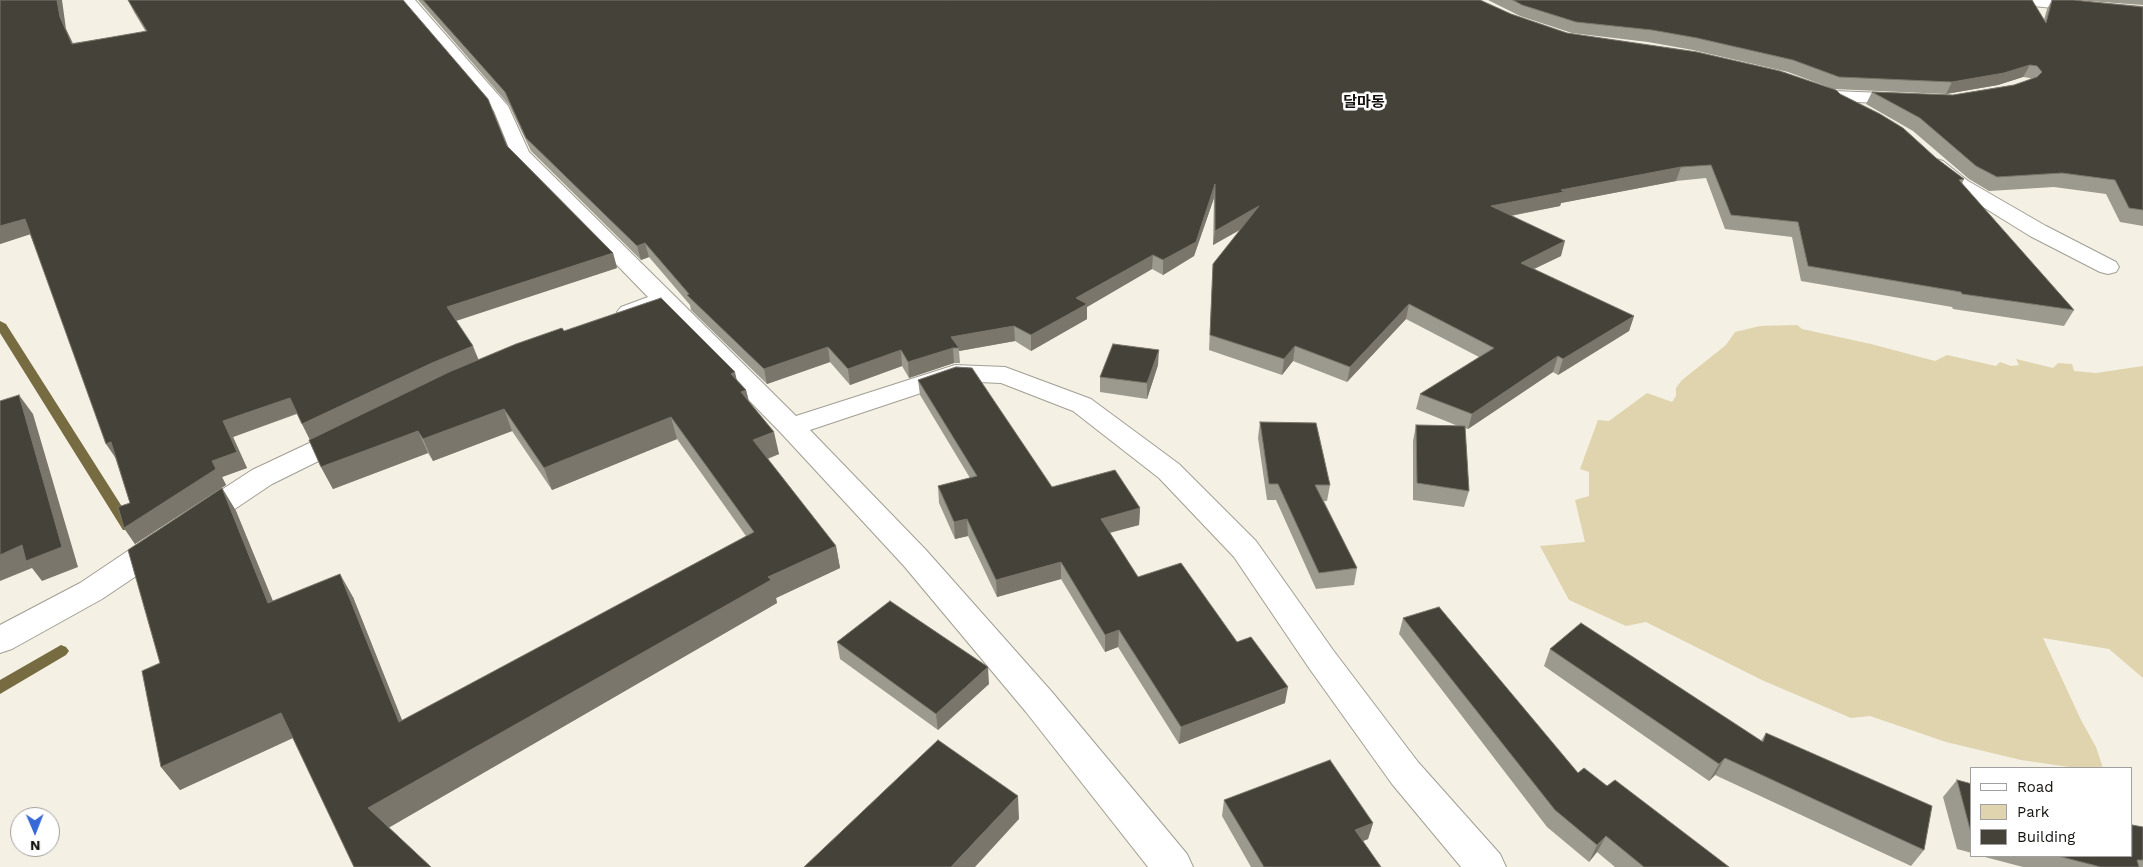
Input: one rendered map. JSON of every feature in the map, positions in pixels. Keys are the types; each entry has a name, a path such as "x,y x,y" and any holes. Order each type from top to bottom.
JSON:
{"street":[{"path":"407,0 502,110 520,154 791,427 915,558 1039,702 1173,867"},
{"path":"2013,0 2143,12"},
{"path":"1791,81 1831,96 1873,117"},
{"path":"1831,96 1919,100"},
{"path":"1920,151 1961,185 2038,231 2108,267"},
{"path":"611,318 664,300"},
{"path":"791,427 956,373 1005,375 1082,404 1169,471 1245,550 1404,773 1486,867"},
{"path":"0,640 91,591 262,477 368,425"}],"green space":[{"path":"1797,325 1802,329 1871,344 1935,361 1947,355 1996,366 2000,362 2011,366 2019,365 2016,359 2053,368 2058,363 2072,364 2074,371 2096,373 2143,366 2143,678 2109,649 2043,638 2081,720 2096,747 2103,767 2069,767 2021,760 1946,742 1870,716 1851,718 1764,681 1646,622 1626,626 1569,600 1540,546 1585,542 1575,500 1589,496 1589,472 1580,469 1598,420 1609,421 1647,393 1672,402 1676,396 1676,388 1682,380 1726,345 1735,332 1760,326"}],"building":[{"path":"0,0 57,0 60,17 72,44 147,31 128,0 403,0 488,99 507,146 613,253 447,307 473,346 432,363 302,424 290,398 223,421 237,452 212,461 216,469 124,528 118,507 130,503 111,442 106,444 25,219 0,226"},
{"path":"423,0 1480,0 1511,14 1567,33 1697,52 1780,71 1836,90 1840,94 1903,128 1936,158 1964,179 1959,180 2074,310 1962,294 1961,292 1808,266 1798,222 1731,215 1711,165 1681,167 1561,190 1564,192 1491,206 1565,241 1521,263 1634,316 1563,359 1558,356 1472,414 1420,394 1494,348 1409,304 1350,367 1295,346 1284,359 1210,335 1213,264 1259,206 1215,231 1215,184 1196,242 1163,260 1153,255 1076,298 1087,304 1031,335 1014,326 951,337 959,348 953,348 908,362 901,350 848,369 828,347 764,369 687,295 689,294 645,243 637,246 526,138 505,92"},
{"path":"1513,0 2032,0 2046,23 2052,0 2073,0 2143,7 2143,210 2129,208 2115,180 2062,173 1997,177 1976,166 1920,118 1872,92 1953,95 2014,85 2037,77 2042,72 2037,66 2030,65 2004,73 1952,82 1839,77 1793,60 1697,38 1652,30 1576,22 1522,5"},
{"path":"661,298 735,372 731,374 746,390 741,392 774,432 753,440 836,546 768,577 771,580 368,808 431,867 354,867 281,713 161,767 142,671 160,663 128,550 222,488 268,603 340,574 399,722 754,532 671,417 544,468 504,409 423,439 418,431 321,467 309,440 449,372 516,344 562,328 564,331"},
{"path":"1113,344 1159,350 1147,383 1100,377"},
{"path":"956,367 972,368 1052,487 1115,470 1140,508 1101,519 1138,577 1181,563 1237,642 1251,637 1288,687 1181,727 1119,630 1105,635 1061,562 996,580 967,519 954,522 938,486 977,476 918,380"},
{"path":"19,395 62,547 26,561 22,545 0,555 0,401"},
{"path":"1260,422 1316,423 1330,485 1315,485 1357,568 1319,573 1278,484 1269,484"},
{"path":"1416,425 1465,426 1469,491 1417,483"},
{"path":"890,601 988,667 936,714 837,642"},
{"path":"1439,607 1578,773 1584,768 1607,786 1615,780 1729,867 1644,867 1606,836 1597,845 1555,810 1403,618"},
{"path":"1581,623 1763,742 1766,733 1932,806 1924,850 1725,758 1719,764 1550,649"},
{"path":"938,740 1018,796 951,867 804,867"},
{"path":"1330,760 1373,823 1355,830 1381,867 1264,867 1224,800"},
{"path":"1957,780 1970,783 1970,829"},
{"path":"2133,825 2143,827 2143,860 2137,860 2139,867 2101,867 2062,857 2133,857"}],"waterway":[{"path":"0,324 128,527"},
{"path":"0,688 61,651"}],"district":[{"name":"달마동","path":"1364,103"}]}
